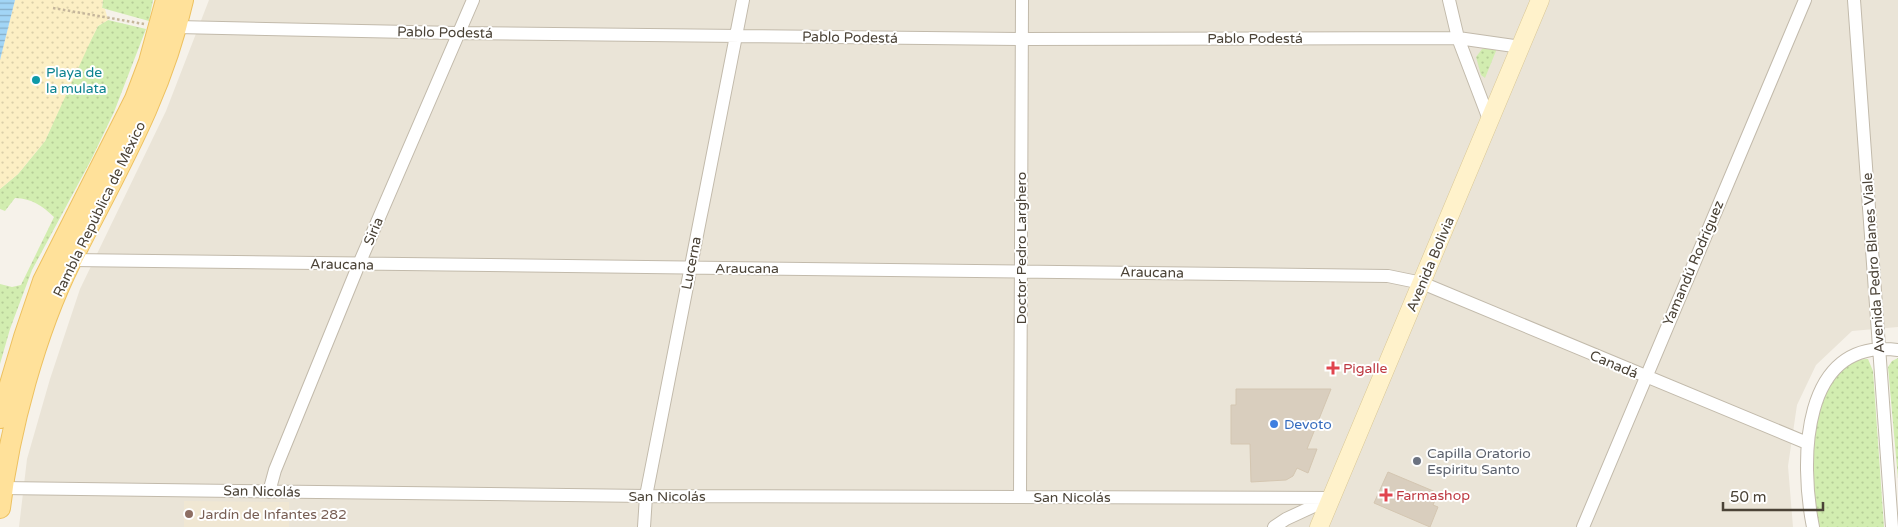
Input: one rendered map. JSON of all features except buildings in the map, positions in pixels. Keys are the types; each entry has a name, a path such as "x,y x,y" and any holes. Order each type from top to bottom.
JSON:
{"main road":[{"name":"Rambla República de México","path":"0,508 12,436 30,370 58,289 71,260 136,136 165,67 169,26 166,0"},
{"name":"Rambla República de México","path":"0,418 43,281 183,0"}],"street":[{"name":"Siria","path":"269,492 275,470 359,264 457,33 473,0"},
{"name":"Lucerna","path":"644,527 646,496 743,0"},
{"name":"Doctor Pedro Larghero","path":"1020,497 1022,0"},
{"path":"1449,0 1458,38 1490,122"},
{"name":"Avenida Bolivia","path":"1319,527 1540,0"},
{"name":"Yamandú Rodríguez","path":"1582,527 1805,0"},
{"name":"Avenida Pedro Blanes Viale","path":"1854,0 1892,527"},
{"name":"Pablo Podestá","path":"169,26 457,33 1021,39 1458,38 1521,47"},
{"name":"Araucana","path":"71,260 1020,270 1388,276 1422,282"},
{"name":"Canadá","path":"1422,282 1645,377 1807,443"},
{"path":"1813,527 1808,495 1807,443 1816,400 1823,383 1835,370 1855,354 1879,349 1898,350"},
{"name":"San Nicolás","path":"2,488 646,496 1332,498"},
{"path":"1274,527 1286,519 1332,498"}],"path":[{"path":"52,8 169,26"}],"shaded area":[{"path":"209,0 1898,0 1898,327 1852,331 1816,365 1797,405 1788,466 1793,527 19,527 27,459 50,379 80,289 166,111"},
{"path":"184,501 289,502 289,527 184,527"}],"green space":[{"path":"103,0 153,0 149,21 102,8"},
{"path":"108,20 146,29 114,112 91,160 32,270 10,329 0,364 0,284 12,287 21,285 54,217 36,203 15,198 5,211 0,209 0,189 18,174 45,141 82,57 98,26"},
{"path":"1495,48 1496,51 1485,78 1481,75 1476,57 1482,49"},
{"path":"1898,358 1898,479 1888,367 1892,361"},
{"path":"1868,359 1873,371 1884,527 1819,527 1814,495 1812,458 1813,439 1820,405 1827,388 1844,369 1855,362"}],"sand":[{"name":"Playa de la mulata","path":"15,0 103,0 102,8 105,9 108,20 98,26 45,141 18,174 0,189 0,60"}],"water":[{"path":"0,0 15,0 0,60"}],"place":[{"name":"Playa de la mulata","path":"36,80"},
{"name":"Pigalle","path":"1333,368"},
{"name":"Devoto","path":"1274,424"},
{"name":"Capilla Oratorio Espiritu Santo","path":"1417,461"},
{"name":"Farmashop","path":"1386,495"},
{"name":"Jardín de Infantes 282","path":"189,514"}]}
